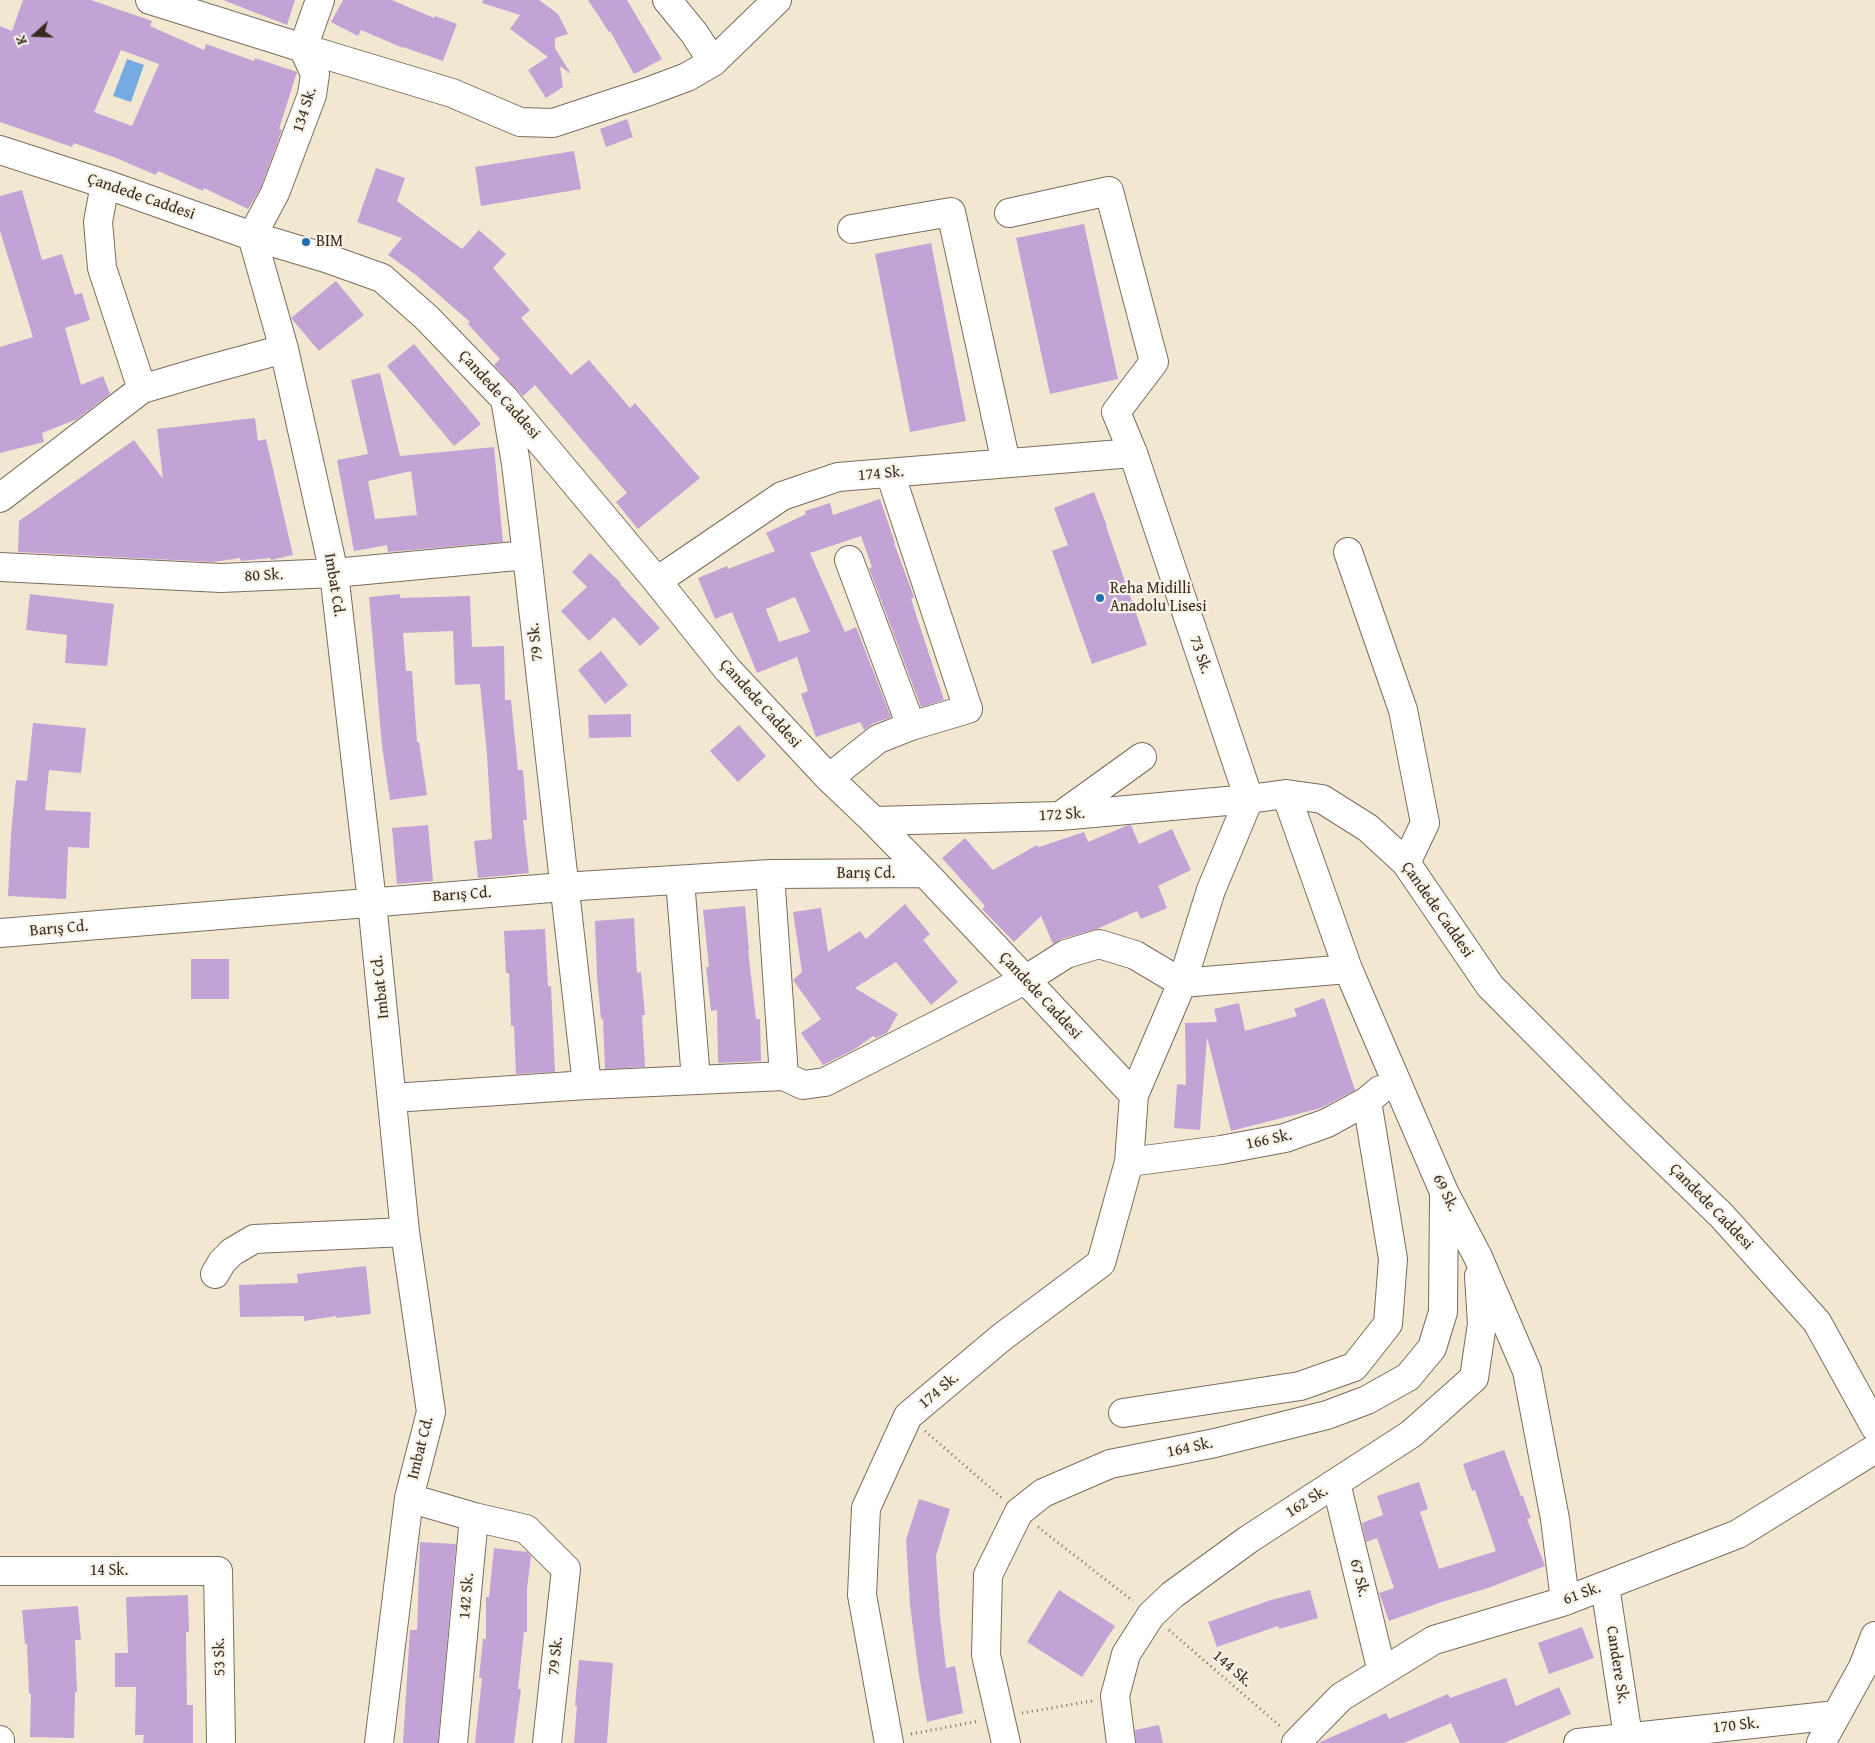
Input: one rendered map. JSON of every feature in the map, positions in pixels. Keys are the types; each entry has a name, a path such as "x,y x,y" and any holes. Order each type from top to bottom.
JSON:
{"street":[{"path":"150,0 452,93 520,122 553,123 687,77 713,62 777,0"},
{"path":"303,48 320,0"},
{"path":"667,0 694,33 713,62"},
{"name":"134 Sk.","path":"252,236 275,193 312,94 315,74 303,48"},
{"name":"Çandede Caddesi","path":"3,151 382,278 427,318 504,398 657,581 728,670 829,778 925,874 1134,1095"},
{"path":"105,184 98,222 102,268 142,390"},
{"name":"73 Sk.","path":"1009,213 1109,191 1154,362 1116,412 1133,453 1249,799"},
{"path":"852,229 951,212 1006,463"},
{"name":"Imbat Cd.","path":"252,236 284,349 334,573 372,902 405,1232 431,1412 409,1498 379,1743"},
{"path":"0,498 142,390 203,370 284,349"},
{"name":"79 Sk.","path":"504,398 516,464 527,555 563,887 587,1085"},
{"name":"174 Sk.","path":"657,581 782,496 838,478 1133,453"},
{"path":"829,778 878,739 911,726 968,709 890,473"},
{"path":"1348,552 1403,710 1425,823 1406,863"},
{"name":"80 Sk.","path":"0,566 221,578 334,573 527,555"},
{"path":"848,560 911,726"},
{"path":"0,566 0,573"},
{"path":"1060,816 1142,757"},
{"name":"Çandede Caddesi","path":"1249,799 1286,794 1322,799 1368,828 1406,863 1490,986 1722,1216 1817,1322 1875,1427"},
{"name":"69 Sk.","path":"1286,794 1348,969 1444,1192 1478,1257 1527,1372 1555,1519 1565,1601"},
{"path":"1134,1095 1182,983 1212,890 1249,799"},
{"name":"172 Sk.","path":"874,821 1060,816 1249,799"},
{"path":"770,874 784,1076"},
{"name":"Barış Cd.","path":"0,934 563,887 770,874 925,874"},
{"path":"680,880 696,1080"},
{"path":"392,1098 587,1085 784,1076 803,1085 826,1082 1025,980 1066,954 1099,944 1135,955 1182,983 1348,969"},
{"name":"166 Sk.","path":"1129,1162 1221,1150 1285,1138 1327,1123 1367,1101 1394,1078"},
{"name":"174 Sk.","path":"889,1743 862,1595 866,1508 908,1416 1002,1337 1101,1263 1129,1162 1134,1095"},
{"path":"1123,1412 1300,1386 1354,1367 1388,1324 1392,1259 1367,1101"},
{"name":"164 Sk.","path":"1006,1743 986,1655 988,1575 1019,1512 1043,1493 1110,1464 1214,1443 1327,1415 1366,1400 1408,1377 1432,1348 1442,1312 1444,1192"},
{"path":"215,1274 222,1262 232,1252 254,1239 405,1232"},
{"name":"162 Sk.","path":"1121,1743 1115,1696 1126,1654 1151,1615 1172,1595 1250,1539 1411,1434 1474,1378 1482,1324 1478,1257"},
{"name":"61 Sk.","path":"1296,1742 1341,1697 1434,1640 1565,1601 1738,1534 1875,1449"},
{"name":"67 Sk.","path":"1336,1483 1382,1672"},
{"path":"409,1498 474,1517"},
{"name":"79 Sk.","path":"474,1517 526,1529 566,1570 547,1743"},
{"name":"142 Sk.","path":"453,1743 474,1517"},
{"name":"14 Sk.","path":"0,1571 218,1571"},
{"name":"53 Sk.","path":"218,1571 221,1743"},
{"name":"Candere Sk.","path":"1605,1586 1629,1740"},
{"path":"1821,1743 1863,1667 1875,1636"},
{"name":"170 Sk.","path":"1578,1743 1629,1740 1836,1715"}],"path":[{"name":"144 Sk.","path":"908,1416 1019,1512 1151,1615 1296,1742"}],"water":[{"path":"127,59 144,65 131,102 113,96"}],"building":[{"path":"23,0 91,0 152,21 150,26 204,50 206,44 254,61 255,58 297,72 279,129 282,130 261,187 248,209 204,188 203,191 158,171 156,175 74,143 72,147 0,122 0,26 12,31","holes":["121,50 159,64 132,126 94,112"]},
{"path":"223,0 295,0 287,25"},
{"path":"343,0 392,0 434,18 435,16 457,24 443,61 403,48 361,30 358,36 331,22"},
{"path":"483,0 539,0 558,14 568,34 555,38 555,48 571,74 560,66 563,87 546,98 528,70 548,57 510,29 520,15 482,3"},
{"path":"588,0 627,0 662,59 634,74 610,31"},
{"path":"627,119 633,137 606,147 600,129"},
{"path":"574,151 581,189 481,206 475,167"},
{"path":"376,168 405,178 397,201 462,249 479,230 506,254 493,268 530,310 521,318 571,375 589,360 630,408 635,403 700,478 638,529 616,502 627,493 535,385 523,396 494,365 500,359 468,324 470,322 416,275 388,255 402,238 357,222"},
{"path":"22,190 42,260 62,254 75,295 82,293 90,320 65,328 81,385 103,376 110,394 77,419 42,433 44,442 0,453 0,347 33,337 0,231 0,196"},
{"path":"1084,224 1118,379 1050,394 1016,238"},
{"path":"931,243 966,421 910,432 875,254"},
{"path":"336,281 364,315 319,351 291,318"},
{"path":"414,344 481,424 454,446 387,366"},
{"path":"380,373 400,456 494,447 503,542 388,552 387,545 354,551 337,460 368,454 351,380","holes":["411,471 417,515 375,519 368,481"]},
{"path":"255,418 258,441 266,439 293,555 271,560 270,558 241,561 240,558 213,562 18,552 19,521 134,440 163,479 157,429"},
{"path":"1094,492 1147,645 1092,664 1052,551 1068,545 1054,508"},
{"path":"880,499 914,597 911,599 944,700 921,707 869,568 872,567 861,536 810,553 845,632 856,627 891,717 872,724 864,730 860,722 816,737 801,694 808,691 797,657 757,673 732,612 715,619 698,578 727,566 728,569 775,551 766,533 806,514 805,511 830,503 833,515","holes":["795,597 810,632 779,642 766,609"]},
{"path":"590,553 621,583 660,628 640,646 614,617 589,641 561,611 587,587 572,572"},
{"path":"30,594 114,604 107,666 65,663 67,635 26,630"},
{"path":"400,594 400,598 470,596 472,647 504,646 505,700 511,700 518,770 523,770 527,820 523,820 529,873 478,878 474,841 492,839 480,684 455,685 453,631 403,633 406,671 412,671 417,742 419,742 427,795 390,800 382,746 369,597"},
{"path":"601,651 628,685 605,704 578,670"},
{"path":"631,714 631,737 589,738 588,715"},
{"path":"33,723 86,728 81,773 49,770 45,810 91,812 89,848 68,847 66,899 8,896 16,780 27,781"},
{"path":"739,725 766,756 738,782 710,751"},
{"path":"428,825 433,881 397,884 392,828"},
{"path":"1131,825 1139,844 1172,829 1191,870 1158,886 1167,908 1141,919 1137,911 1097,929 1061,939 1053,944 1041,916 1014,942 982,909 985,906 942,858 965,838 993,870 1037,845 1039,847 1084,832 1088,842"},
{"path":"905,904 930,934 923,940 958,982 931,1005 896,962 855,988 898,1014 887,1033 876,1038 873,1036 855,1049 823,1065 801,1033 821,1019 793,980 802,972 793,912 821,908 828,952 860,931 866,939"},
{"path":"745,906 756,1019 760,1019 761,1061 718,1063 717,1010 711,1011 706,967 709,967 703,910"},
{"path":"634,918 637,973 641,972 645,1015 642,1015 645,1067 605,1069 603,1019 601,1019 597,976 595,921"},
{"path":"545,929 548,986 551,986 555,1072 516,1074 514,1026 511,1026 509,973 506,973 504,931"},
{"path":"191,959 229,959 229,999 191,999"},
{"path":"1324,998 1355,1090 1321,1108 1231,1131 1207,1037 1200,1130 1174,1128 1177,1084 1186,1085 1185,1023 1217,1022 1214,1009 1239,1003 1245,1031 1297,1016 1294,1009"},
{"path":"366,1266 371,1314 336,1318 336,1316 304,1321 304,1316 240,1317 239,1285 298,1283 297,1274"},
{"path":"1504,1450 1531,1518 1527,1519 1545,1566 1491,1587 1389,1621 1379,1593 1394,1588 1377,1538 1366,1542 1362,1523 1383,1515 1377,1496 1419,1482 1428,1509 1420,1512 1439,1569 1496,1551 1475,1490 1472,1491 1463,1464"},
{"path":"919,1499 950,1509 936,1556 946,1668 955,1666 963,1713 927,1722 910,1605 906,1540"},
{"path":"420,1542 456,1544 438,1743 403,1743 410,1630 417,1630"},
{"path":"494,1548 527,1552 531,1556 527,1589 527,1632 524,1632 518,1689 521,1689 514,1743 475,1743 482,1678 479,1678 483,1639 486,1639 486,1597 489,1597"},
{"path":"1059,1590 1115,1626 1082,1677 1027,1642"},
{"path":"1310,1590 1318,1618 1279,1629 1278,1626 1217,1647 1208,1622 1271,1600"},
{"path":"188,1595 189,1632 186,1632 187,1705 193,1705 193,1743 143,1743 144,1735 135,1735 136,1687 115,1687 115,1653 128,1653 126,1597"},
{"path":"78,1606 81,1640 75,1640 77,1692 75,1692 74,1738 30,1737 31,1694 29,1694 27,1644 25,1644 22,1610"},
{"path":"1582,1627 1594,1658 1549,1674 1538,1643"},
{"path":"579,1660 613,1663 607,1743 574,1743"},
{"path":"1506,1678 1516,1706 1559,1687 1571,1714 1504,1743 1460,1743 1451,1723 1404,1743 1318,1743 1386,1713 1389,1719 1448,1694 1450,1698"},
{"path":"1159,1725 1163,1743 1136,1743 1135,1730"}],"place":[{"name":"BIM","path":"306,242"},
{"name":"Reha Midilli Anadolu Lisesi","path":"1100,598"}]}
